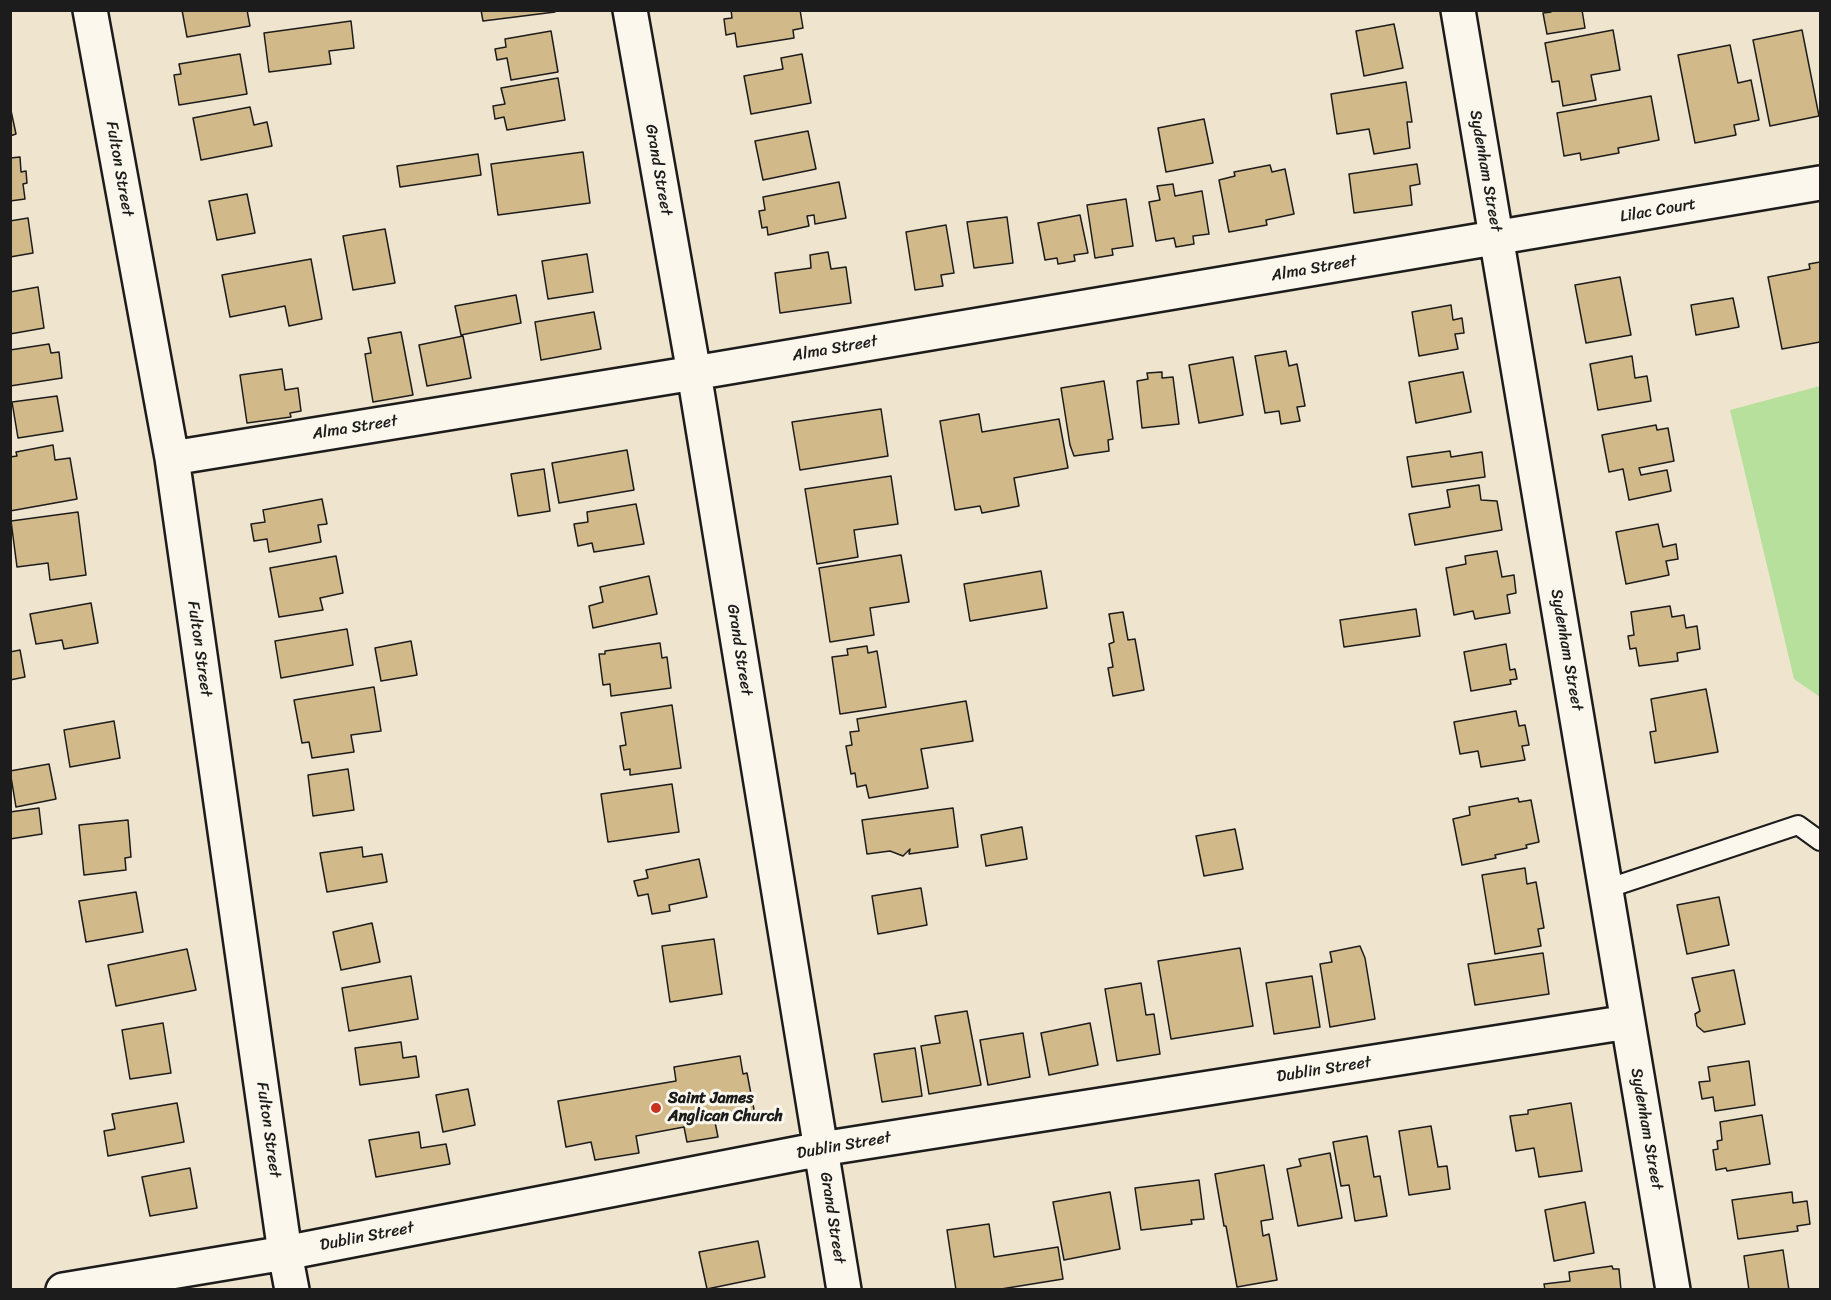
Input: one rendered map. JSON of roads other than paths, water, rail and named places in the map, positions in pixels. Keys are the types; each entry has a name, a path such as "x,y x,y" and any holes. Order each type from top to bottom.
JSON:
{"street":[{"name":"Fulton Street","path":"90,10 172,458 292,1290"},
{"name":"Grand Street","path":"630,10 694,373 844,1290"},
{"name":"Sydenham Street","path":"1458,10 1673,1290"},
{"name":"Lilac Court","path":"1496,238 1821,183"},
{"name":"Alma Street","path":"172,458 1496,238"},
{"name":"Dublin Street","path":"63,1290 285,1253 821,1149 1628,1022"}],"lane":[{"path":"1606,889 1798,825 1821,841"}],"place":[{"name":"Saint James Anglican Church","path":"656,1108"}]}
